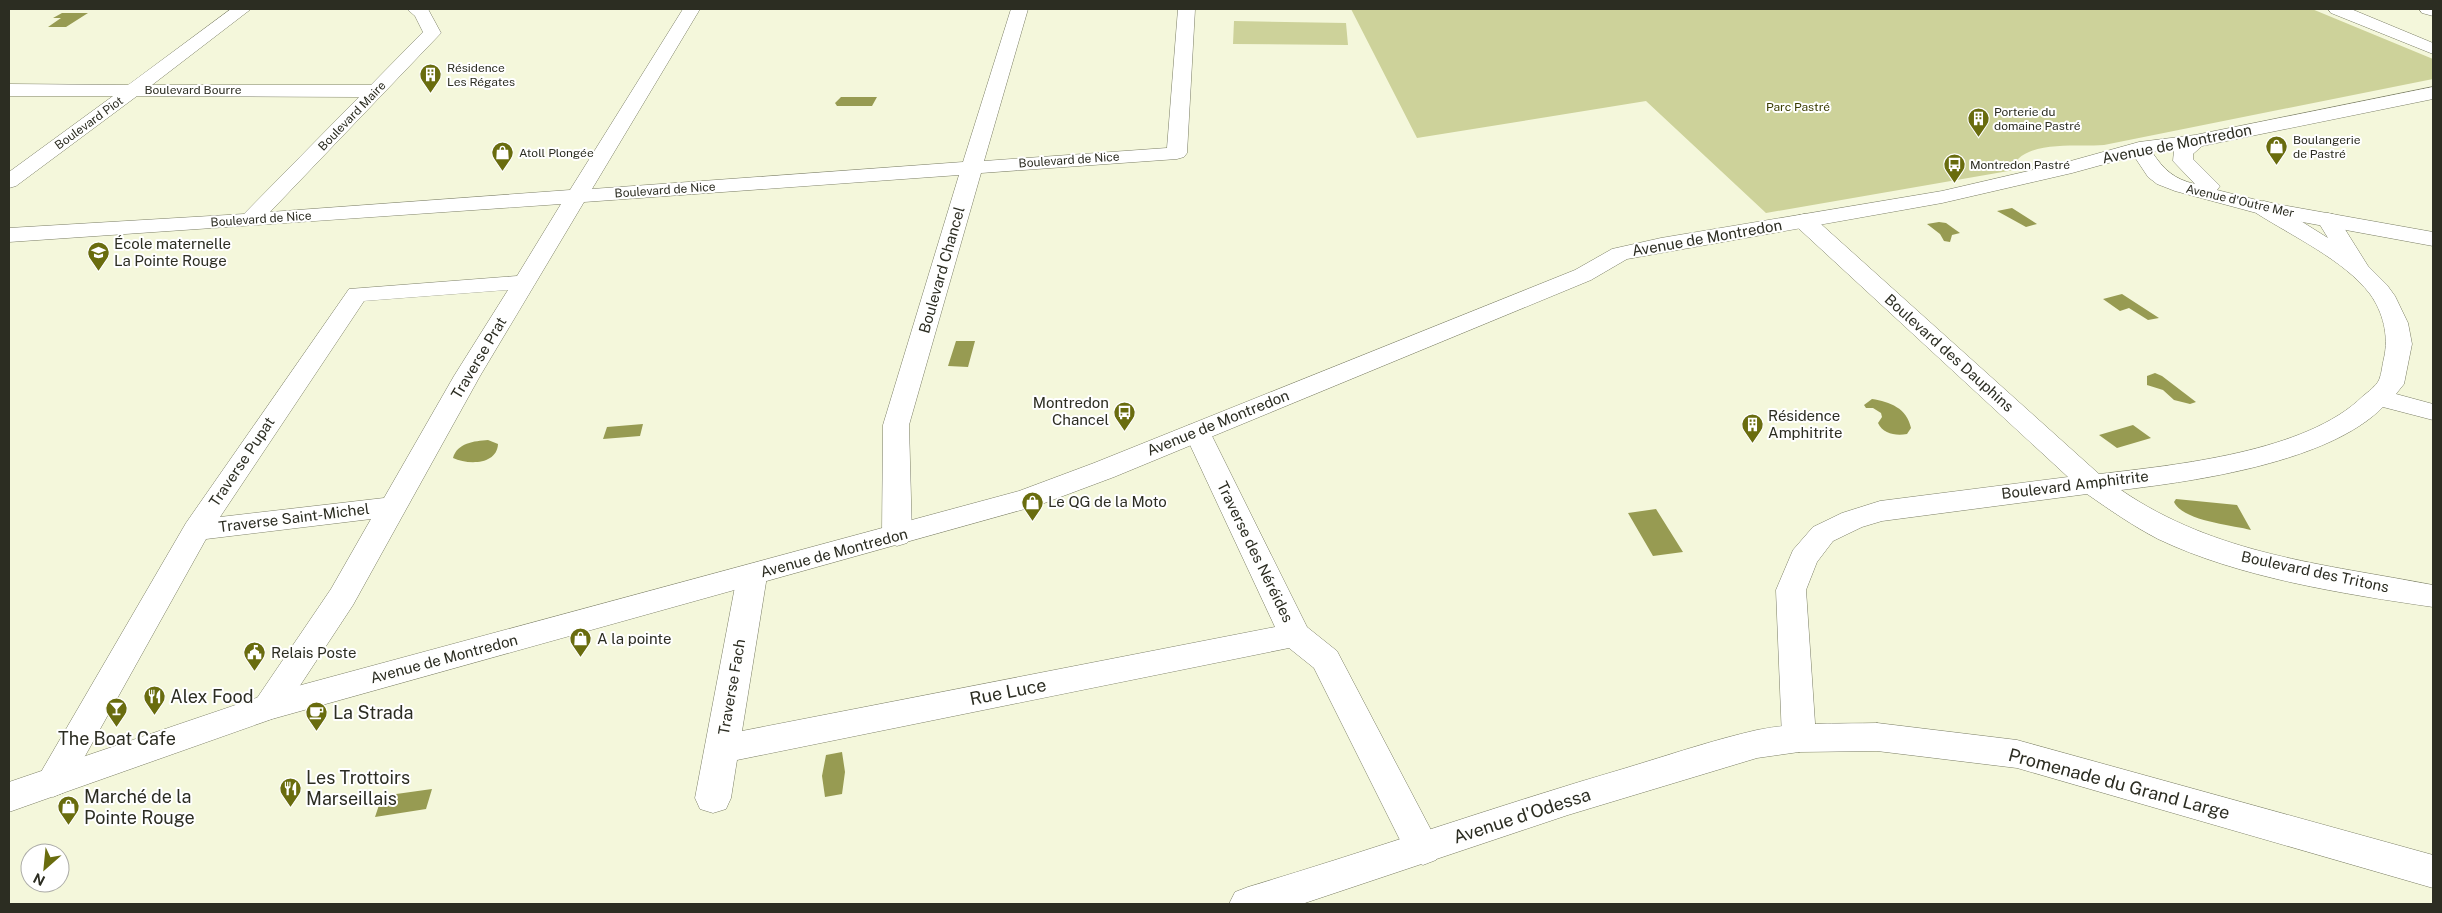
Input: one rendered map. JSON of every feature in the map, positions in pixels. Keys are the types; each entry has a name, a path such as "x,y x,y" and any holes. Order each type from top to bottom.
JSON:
{"street":[{"name":"Boulevard Piot","path":"9,182 242,9"},
{"name":"Boulevard Maire","path":"250,220 432,33 422,13 415,9"},
{"name":"Traverse Prat","path":"268,707 342,596 467,376 691,9"},
{"name":"Boulevard Chancel","path":"897,536 896,426 1019,9"},
{"name":"Boulevard de Nice","path":"9,236 1177,152 1186,9"},
{"path":"2337,9 2433,49"},
{"path":"2428,9 2433,11"},
{"name":"Boulevard Bourre","path":"9,90 376,91"},
{"name":"Avenue de Montredon","path":"9,797 268,707 752,576 1029,498 1197,432 1583,275 1620,254 1661,244 1942,198 2072,167 2139,148 2196,141 2433,93"},
{"name":"Avenue d'Outre Mer","path":"2196,141 2183,152 2183,160 2209,186"},
{"name":"Avenue d'Outre Mer","path":"2139,148 2155,173 2164,180 2182,187 2264,208 2433,239"},
{"name":"Avenue d'Outre Mer","path":"2072,167 2107,165 2155,173 2277,203 2328,220"},
{"name":"Boulevard Amphitrite","path":"1799,738 1791,590 1804,558 1823,534 1852,520 1880,511 2093,484 2254,460 2310,441 2352,422 2381,398 2393,380 2402,359 2400,339 2396,326 2379,290 2358,269 2264,208"},
{"name":"Boulevard Amphitrite","path":"2328,220 2358,269"},
{"name":"Boulevard des Dauphins","path":"1804,221 2093,484"},
{"name":"Traverse Pupat","path":"53,782 196,530 357,294 525,282"},
{"path":"2381,398 2433,412"},
{"name":"Traverse des Néréides","path":"1197,432 1295,635 1326,660 1423,849"},
{"name":"Boulevard des Tritons","path":"2093,484 2125,508 2181,537 2253,561 2433,596"},
{"name":"Traverse Saint-Michel","path":"196,530 392,507"},
{"name":"Traverse Fach","path":"713,798 752,576"},
{"name":"Rue Luce","path":"721,749 1295,635"},
{"name":"Promenade du Grand Large","path":"1799,738 1878,737 2016,754 2433,872"},
{"name":"Avenue d'Odessa","path":"1248,904 1423,849 1568,800 1704,759 1757,744 1799,738"}],"green space":[{"name":"Parc Pastré","path":"1351,9 2312,9 2433,59 2433,79 2104,145 2047,147 2026,153 2018,159 2020,169 1766,213 1646,101 1417,138"},
{"path":"1234,21 1346,23 1348,45 1233,44"}],"shaded area":[{"path":"62,13 88,13 66,27 48,27 61,18 53,18"},
{"path":"841,97 877,97 872,106 837,106 835,103"},
{"path":"2012,208 2037,224 2026,227 1997,211"},
{"path":"1946,223 1960,233 1952,235 1950,242 1944,241 1940,234 1927,224"},
{"path":"2122,294 2159,318 2148,320 2129,308 2120,311 2103,299"},
{"path":"956,341 975,341 968,367 948,366"},
{"path":"2155,373 2162,376 2196,402 2190,404 2174,400 2163,390 2147,385 2147,376"},
{"path":"1872,399 1891,404 1906,415 1911,428 1907,434 1899,435 1886,432 1880,427 1878,423 1882,417 1881,413 1873,408 1866,408 1864,405"},
{"path":"643,424 640,436 603,439 607,427"},
{"path":"2133,425 2151,438 2117,448 2099,435"},
{"path":"488,440 498,444 493,456 487,460 466,462 453,458 462,446 472,442"},
{"path":"2176,499 2237,505 2251,530 2187,514 2174,502"},
{"path":"1656,509 1683,552 1653,556 1628,513"},
{"path":"842,752 845,772 842,794 825,797 822,776 826,755"},
{"path":"432,789 426,809 375,817 382,796"}],"place":[{"name":"Résidence Les Régates","path":"431,94"},
{"name":"Porterie du domaine Pastré","path":"1978,138"},
{"name":"Boulangerie de Pastré","path":"2277,166"},
{"name":"Atoll Plongée","path":"503,172"},
{"name":"Montredon Pastré","path":"1954,184"},
{"name":"École maternelle La Pointe Rouge","path":"98,272"},
{"name":"Montredon Chancel","path":"1125,431"},
{"name":"Résidence Amphitrite","path":"1752,444"},
{"name":"Le QG de la Moto","path":"1032,521"},
{"name":"A la pointe","path":"581,658"},
{"name":"Relais Poste","path":"255,672"},
{"name":"Alex Food","path":"154,716"},
{"name":"The Boat Cafe","path":"117,728"},
{"name":"La Strada","path":"317,732"},
{"name":"Les Trottoirs Marseillais","path":"290,807"},
{"name":"Marché de la Pointe Rouge","path":"68,826"}]}
